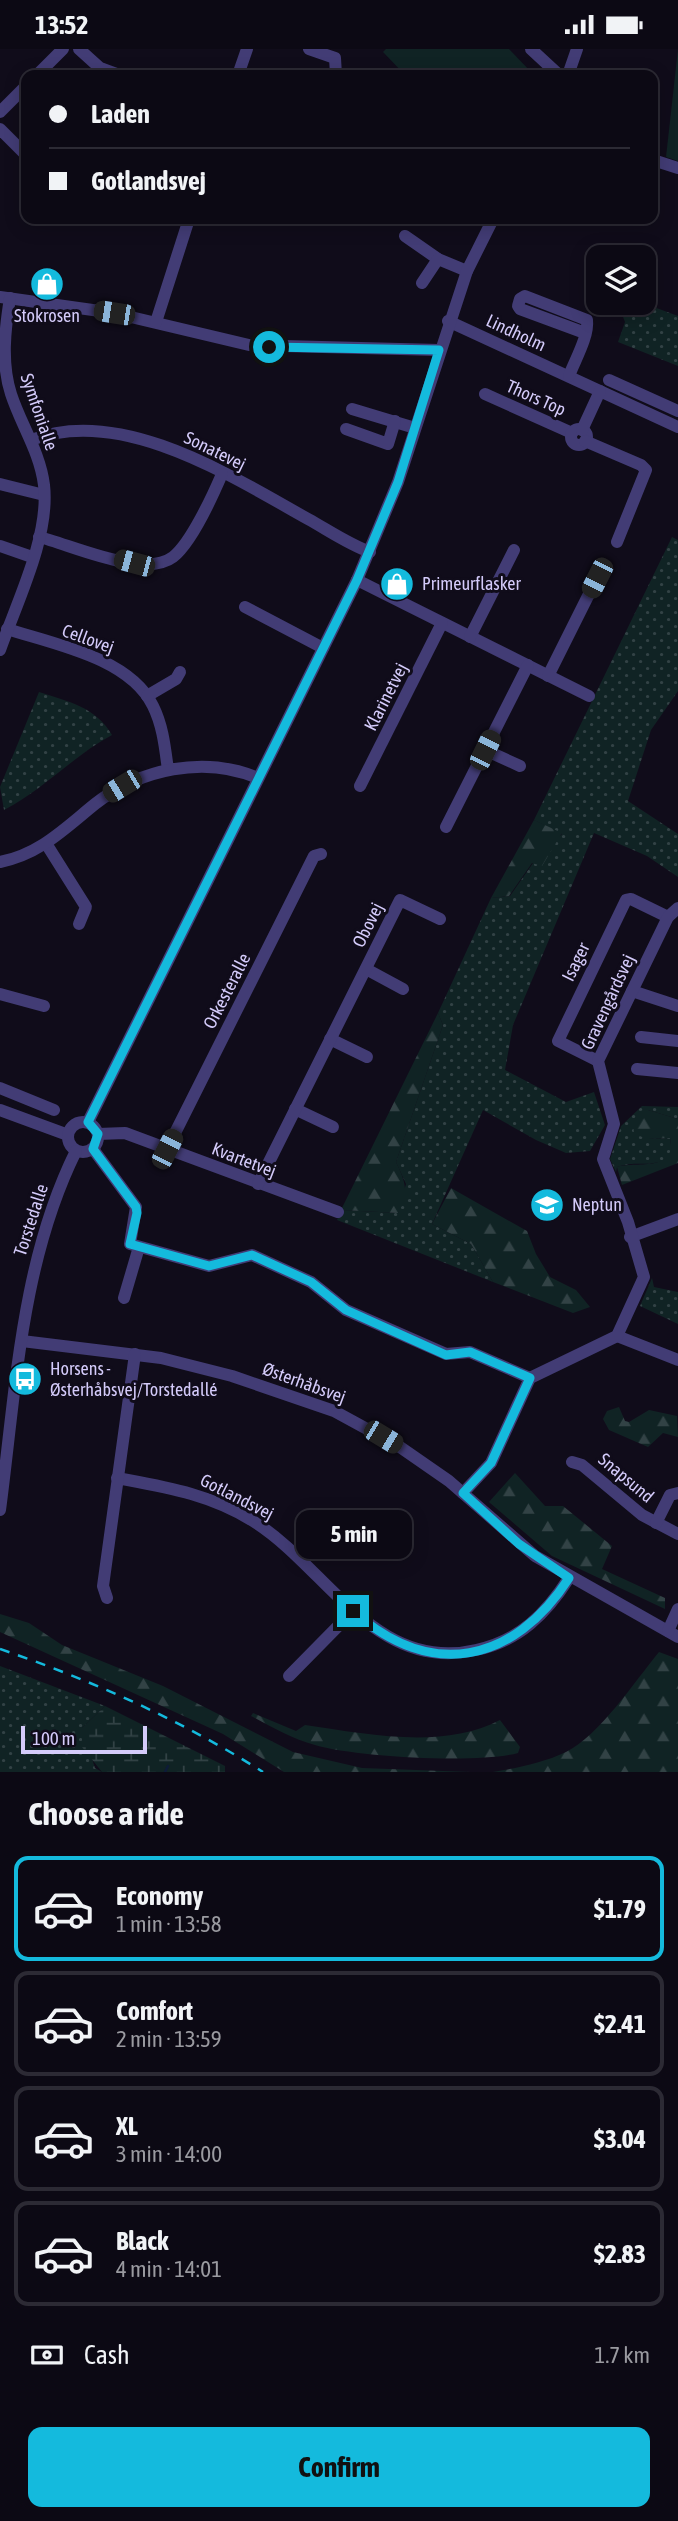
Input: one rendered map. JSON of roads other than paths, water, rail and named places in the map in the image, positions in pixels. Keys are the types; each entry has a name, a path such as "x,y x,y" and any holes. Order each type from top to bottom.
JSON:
{"street":[{"path":"42,70 63,49"},
{"path":"79,49 105,70"},
{"path":"240,70 247,49"},
{"path":"309,49 335,58 336,70"},
{"path":"531,49 554,70"},
{"path":"570,70 577,49"},
{"path":"0,112 21,91"},
{"path":"0,129 21,150"},
{"path":"658,162 678,169"},
{"path":"156,322 187,224"},
{"path":"88,1122 370,552 415,428 448,321 467,271 490,224"},
{"path":"405,236 438,259 467,271"},
{"path":"422,283 438,259"},
{"name":"Lindholm","path":"525,296 562,310 587,320 585,333 519,308 520,299 525,296"},
{"path":"5,297 156,322 249,345 439,350"},
{"name":"Symfonialle","path":"1,644 39,537 44,495 42,473 31,440 5,387 5,297"},
{"name":"Lindholm","path":"557,323 562,310"},
{"name":"Lindholm","path":"448,321 569,376 678,411"},
{"path":"569,376 585,333"},
{"name":"Thors Top","path":"580,435 605,386"},
{"name":"Thors Top","path":"485,394 580,435 646,470 617,542"},
{"name":"Lindholm","path":"626,395 678,427"},
{"path":"352,409 415,428"},
{"path":"346,429 388,444 395,421"},
{"name":"Sonatevej","path":"31,440 68,431 127,436 170,448 370,552"},
{"path":"39,537 134,563 162,563 184,545 222,474"},
{"path":"0,484 44,495"},
{"path":"0,546 32,557"},
{"path":"470,637 514,550"},
{"path":"548,676 597,578"},
{"path":"357,580 589,696"},
{"path":"245,607 323,648"},
{"name":"Klarinetvej","path":"360,786 442,623"},
{"name":"Cellovej","path":"7,629 111,665 129,676 148,696 160,724 169,770"},
{"path":"446,827 528,665"},
{"path":"148,696 176,679 180,672"},
{"path":"485,750 520,766"},
{"path":"0,862 47,845 108,795 137,779 169,770 205,767 258,778"},
{"path":"47,845 86,907 79,924"},
{"name":"Orkesteralle","path":"167,1149 314,856 321,854"},
{"name":"Isager","path":"598,1061 558,1041 626,900 631,899 673,912"},
{"name":"Obovej","path":"258,1184 400,900 440,919"},
{"name":"Gravengårdsvej","path":"617,1336 644,1277 630,1237 628,1222 603,1159 614,1123 598,1061 673,912"},
{"name":"Obovej","path":"366,969 402,989"},
{"path":"632,991 678,1006"},
{"path":"0,994 44,1006"},
{"path":"641,1037 678,1041"},
{"path":"330,1039 367,1057"},
{"path":"637,1069 678,1073"},
{"path":"0,1088 54,1111"},
{"path":"295,1109 333,1128"},
{"path":"0,1110 68,1135"},
{"path":"88,1122 98,1134 93,1149 86,1153 76,1151 69,1144 68,1135 75,1124 88,1122"},
{"name":"Kvartetvej","path":"98,1134 125,1133 338,1212"},
{"path":"93,1149 136,1207 130,1244 209,1266 252,1255 311,1282 346,1310 446,1355 470,1352 530,1378"},
{"name":"Torstedalle","path":"0,1510 22,1341 41,1238 76,1151"},
{"path":"630,1237 678,1219"},
{"path":"124,1298 139,1247"},
{"path":"463,1493 491,1463 530,1378 617,1336 678,1360"},
{"name":"Østerhåbsvej","path":"22,1341 135,1354 232,1376 334,1411 400,1447 463,1493 519,1544 569,1578 673,1634"},
{"path":"107,1598 103,1586 135,1354"},
{"name":"Snapsund","path":"572,1462 582,1465 629,1506 678,1534"},
{"name":"Gotlandsvej","path":"117,1478 176,1488 251,1520 285,1543 370,1626 408,1646 442,1654 467,1653 513,1637 533,1623 569,1578"},
{"name":"Snapsund","path":"656,1523 670,1495 678,1493"},
{"path":"673,1634 678,1609"},
{"path":"289,1675 353,1611"}],"waterway":[{"path":"165,1772 168,1766"}],"railway":[{"path":"0,1649 68,1674 168,1718 263,1772"}],"place":[{"name":"Stokrosen","path":"47,284"},
{"name":"Primeurflasker","path":"397,584"},
{"name":"Neptun","path":"547,1205"},
{"name":"Horsens - Østerhåbsvej/Torstedallé","path":"25,1379"}]}
